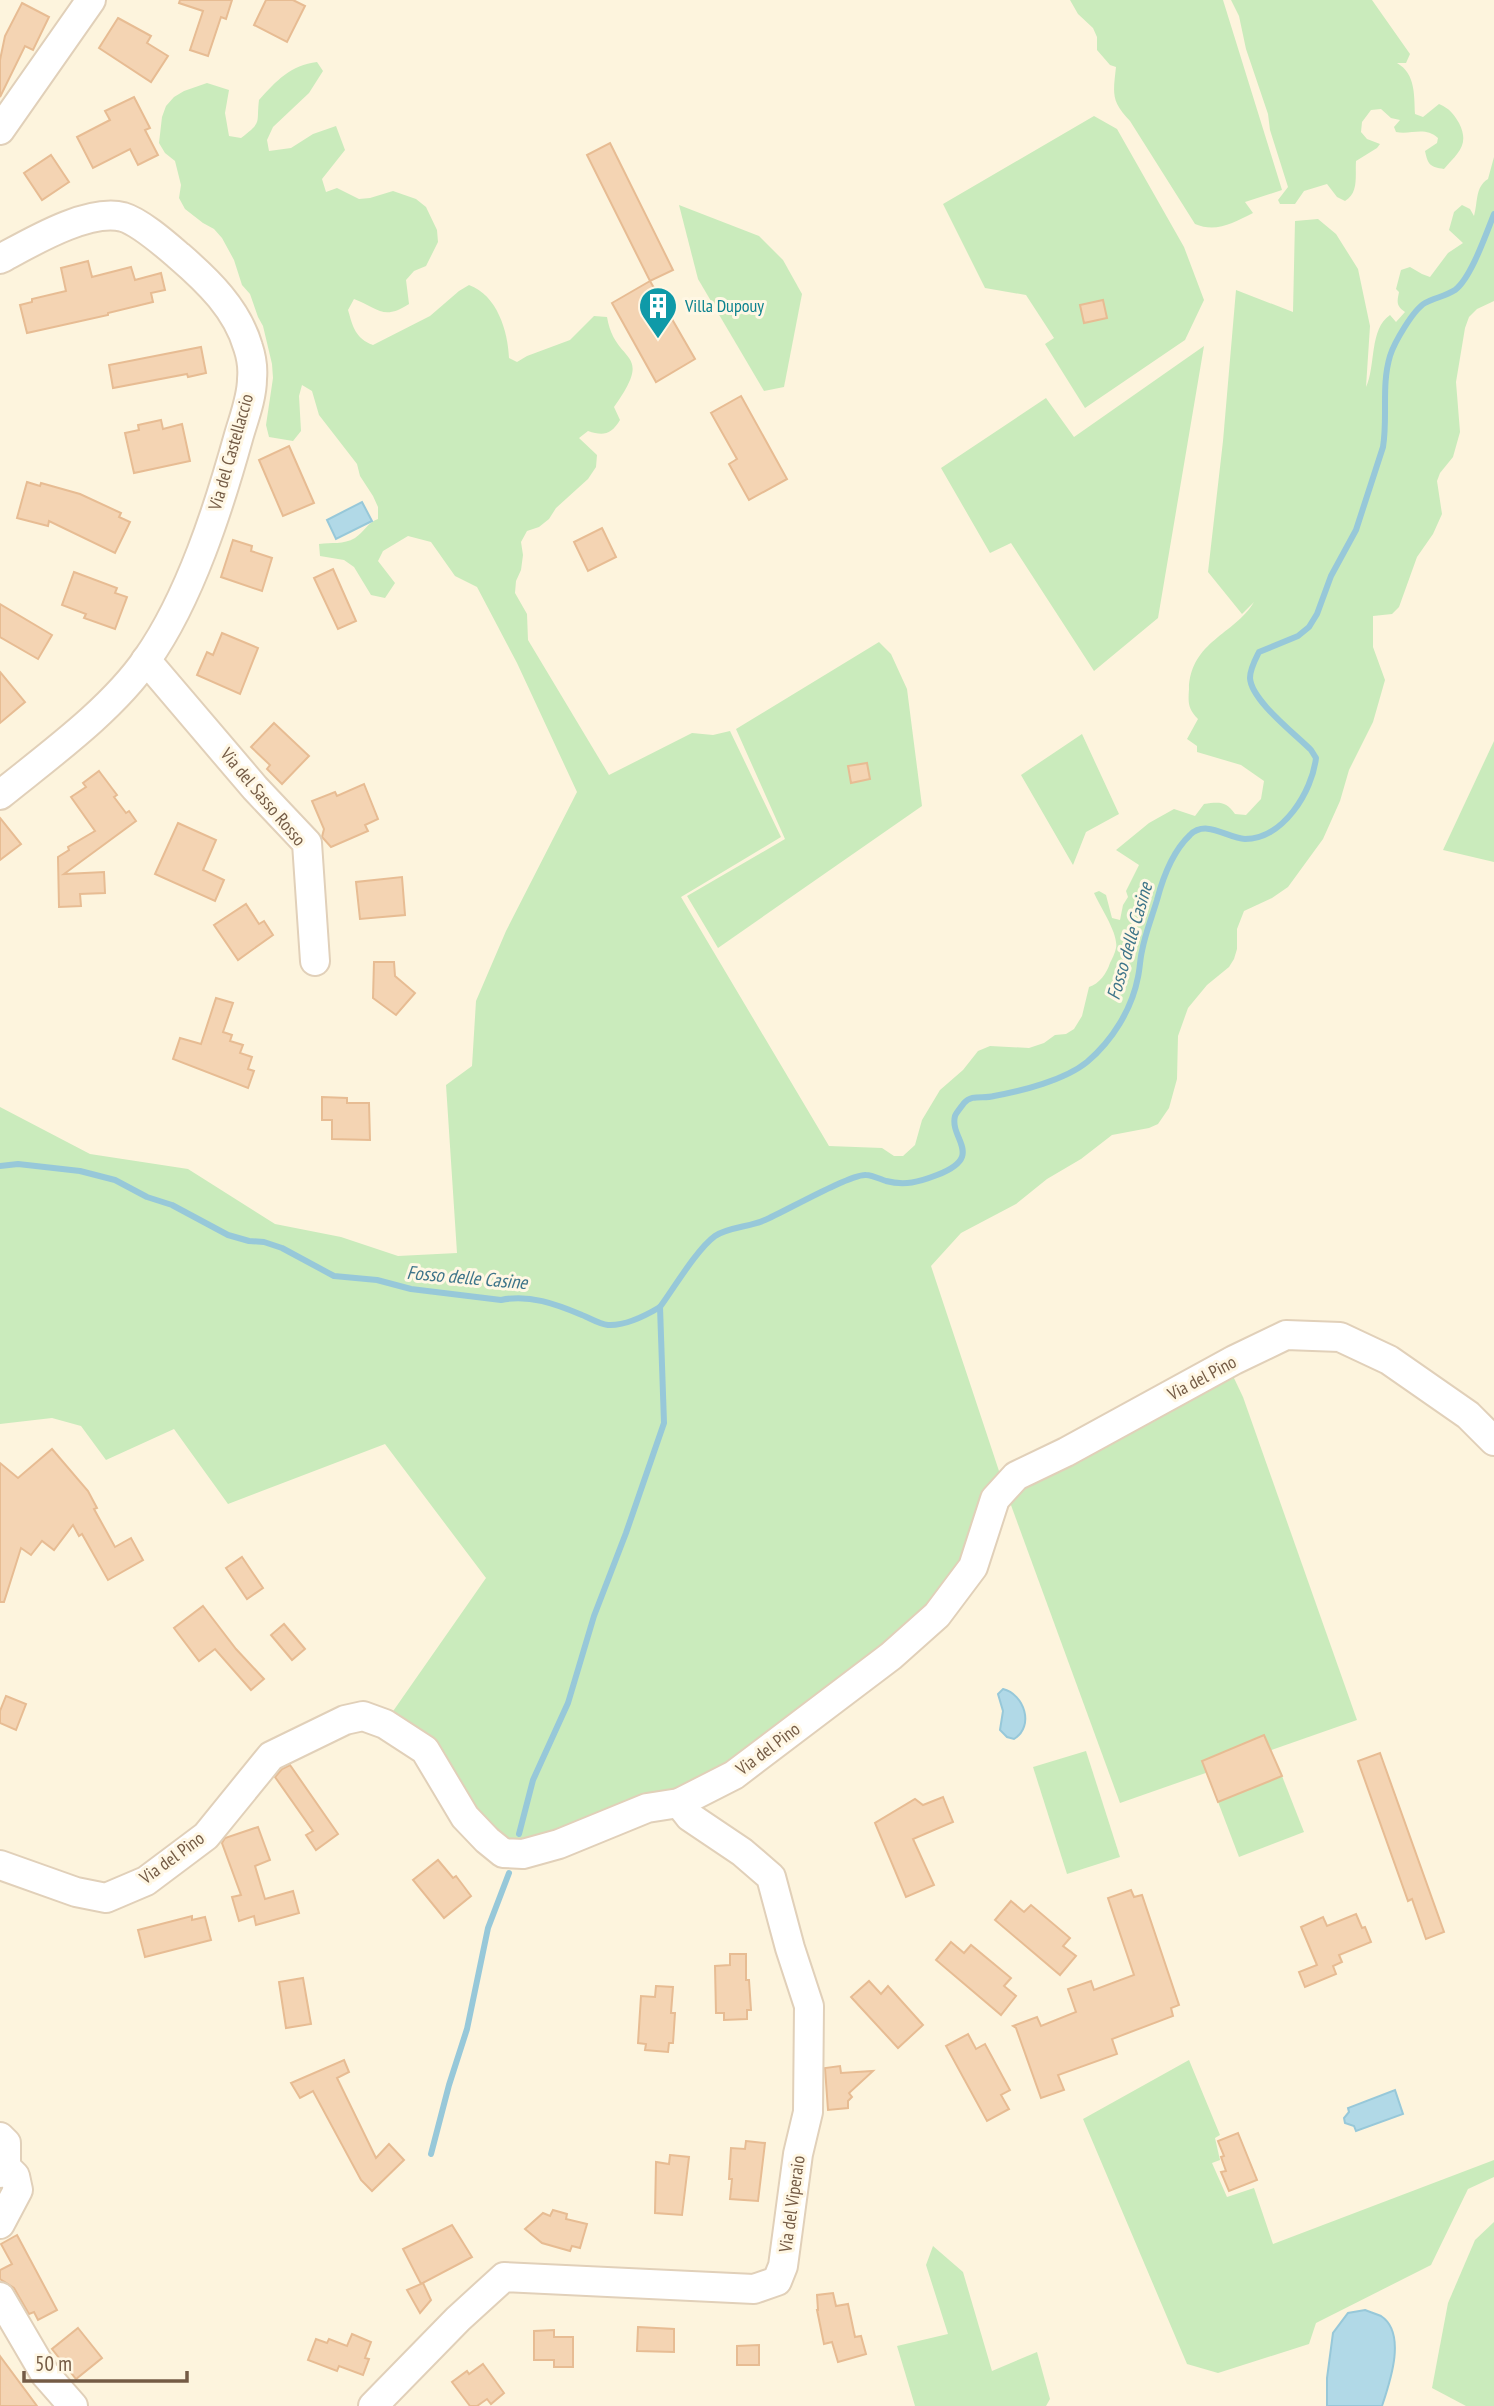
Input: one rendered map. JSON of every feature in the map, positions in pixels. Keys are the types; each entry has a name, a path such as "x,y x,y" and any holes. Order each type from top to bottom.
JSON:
{"street":[{"path":"0,130 91,0"},
{"name":"Via del Castellaccio","path":"0,260 74,222 100,217 122,217 145,229 213,288 235,316 249,348 252,379 231,464 201,551 172,618 146,660 113,699 0,795"},
{"name":"Via del Sasso Rosso","path":"146,660 255,788 307,843 315,961"},
{"name":"Via del Pino","path":"0,1865 76,1892 106,1898 146,1881 206,1836 271,1756 345,1720 363,1716 385,1724 425,1750 465,1817 503,1853 523,1854 559,1844 647,1808 679,1802 734,1775 871,1671 937,1615 973,1567 995,1499 1016,1476 1286,1335 1340,1337 1389,1360 1468,1415 1494,1441"},
{"name":"Via del Viperaio","path":"373,2406 458,2319 504,2277 754,2289 776,2281 783,2266 798,2154 808,2112 809,2006 771,1877 742,1852 690,1816 679,1802"},
{"path":"0,2137 6,2143 3,2170 15,2176 18,2190 0,2224"},
{"path":"0,2297 45,2374 74,2406"}],"green space":[{"path":"1070,0 1223,0 1282,190 1245,202 1253,213 1231,223 1217,227 1195,224 1119,108 1114,91 1116,67 1110,65 1097,50 1097,37 1093,28 1078,14"},
{"path":"1231,0 1372,0 1410,54 1406,63 1397,63 1411,79 1415,114 1423,117 1439,104 1451,112 1462,131 1463,143 1458,153 1444,169 1433,166 1425,151 1437,143 1438,138 1428,132 1396,132 1394,127 1400,120 1391,118 1381,109 1371,110 1362,122 1361,132 1367,139 1380,144 1356,161 1355,184 1349,198 1345,201 1337,197 1327,184 1304,191 1295,204 1280,204 1278,200 1288,187 1270,130 1268,114 1246,49 1239,16"},
{"path":"317,62 323,71 309,93 273,127 267,140 269,151 291,148 313,134 336,126 345,150 322,179 326,192 337,188 359,199 393,191 416,199 426,207 437,230 438,242 426,266 414,271 406,280 409,304 393,312 386,312 354,299 348,310 353,327 362,339 373,345 430,316 469,285 479,290 494,305 503,326 509,358 517,362 570,340 594,316 607,317 611,333 629,358 632,375 614,407 620,420 606,433 588,431 579,438 597,455 596,467 588,479 556,508 549,519 539,527 527,531 521,542 523,555 515,593 527,614 528,640 609,775 692,733 713,735 730,731 781,837 681,897 829,1146 882,1148 894,1156 903,1156 915,1145 922,1120 940,1090 963,1070 978,1051 990,1046 1029,1048 1074,1029 1082,1016 1089,987 1105,974 1116,948 1112,928 1094,893 1099,891 1106,895 1112,918 1120,920 1128,897 1126,891 1139,865 1116,850 1149,823 1174,809 1195,816 1204,804 1218,803 1225,805 1235,814 1246,815 1261,799 1264,781 1241,765 1197,752 1197,746 1187,739 1198,719 1190,709 1189,698 1192,673 1197,660 1254,602 1242,614 1208,572 1236,290 1293,312 1295,221 1318,219 1336,234 1358,269 1370,326 1366,387 1376,338 1383,321 1390,315 1396,322 1405,312 1399,306 1399,292 1396,289 1401,270 1410,267 1430,277 1448,253 1463,243 1449,230 1454,212 1462,205 1470,209 1474,216 1479,191 1488,179 1494,157 1494,301 1477,309 1469,317 1465,328 1456,382 1460,432 1453,457 1437,481 1442,514 1433,534 1417,557 1399,607 1392,614 1373,616 1373,647 1385,680 1373,722 1349,770 1340,801 1323,839 1288,887 1244,911 1237,929 1234,959 1188,1008 1178,1036 1177,1079 1169,1108 1158,1124 1112,1135 1081,1159 1047,1179 1016,1204 961,1233 931,1266 1000,1474 973,1546 933,1605 721,1775 510,1846 389,1717 486,1578 385,1444 228,1504 174,1429 106,1460 81,1426 52,1418 0,1424 0,1107 90,1154 188,1169 275,1224 341,1237 398,1256 457,1253 446,1085 472,1066 476,1001 506,931 577,792 517,663 477,587 455,576 431,542 408,536 383,551 378,561 395,583 385,598 371,595 354,567 344,560 320,556 319,544 355,538 371,522 378,519 378,507 360,476 357,464 319,415 312,391 302,385 299,396 301,431 293,441 269,437 266,425 273,378 263,326 222,238 214,229 185,209 179,198 181,185 175,161 165,153 159,143 166,106 184,91 207,83 229,90 225,113 229,136 241,138 256,125 259,100 272,86 292,70"},
{"path":"1094,116 1117,129 1184,247 1204,300 1185,340 1085,408 1045,344 1054,338 1026,295 985,288 943,204"},
{"path":"679,205 759,236 783,260 802,294 784,387 764,391 698,279"},
{"path":"1204,346 1158,618 1094,671 1011,543 990,553 941,468 1046,398 1074,437"},
{"path":"879,642 891,654 907,689 922,806 718,948 687,896 785,839 736,729"},
{"path":"1082,734 1119,814 1086,832 1073,865 1021,775"},
{"path":"1494,741 1494,862 1443,850"},
{"path":"1233,1376 1243,1397 1357,1720 1120,1803 1008,1497 1015,1485"},
{"path":"1086,1751 1120,1857 1067,1874 1033,1767"},
{"path":"1282,1776 1304,1832 1239,1857 1218,1802"},
{"path":"1189,2060 1220,2135 1215,2138 1220,2160 1212,2163 1227,2197 1254,2188 1273,2244 1494,2160 1494,2177 1468,2189 1431,2265 1316,2323 1309,2344 1218,2373 1187,2364 1083,2119"},
{"path":"1494,2222 1494,2406 1466,2406 1432,2388 1448,2303 1475,2240"},
{"path":"933,2246 963,2272 992,2371 1037,2352 1050,2399 1046,2406 915,2406 897,2346 948,2334 926,2265"}],"water":[{"path":"362,502 372,521 336,539 327,520"},
{"path":"1003,1689 1017,1697 1024,1711 1024,1726 1014,1739 1007,1737 1000,1730 1003,1711 998,1694"},
{"path":"1395,2090 1403,2114 1356,2131 1354,2126 1345,2123 1348,2108"},
{"path":"1365,2310 1381,2316 1389,2324 1393,2334 1394,2358 1382,2406 1327,2406 1327,2378 1333,2333 1348,2313"}],"building":[{"path":"180,0 232,0 226,19 221,17 208,56 190,50 203,11 179,3"},
{"path":"266,0 293,0 305,6 287,42 254,25"},
{"path":"22,3 49,17 33,50 25,46 0,97 0,60 5,36"},
{"path":"118,18 151,36 147,43 168,56 151,82 99,48"},
{"path":"134,97 150,128 145,130 158,155 138,165 130,149 93,168 77,137 110,120 105,111"},
{"path":"610,143 673,270 650,281 587,155"},
{"path":"51,155 69,182 42,200 24,173"},
{"path":"88,261 92,277 131,267 135,280 161,273 165,290 151,293 153,302 27,333 20,305 32,302 32,299 66,291 61,268"},
{"name":"Villa Dupouy","path":"650,281 695,359 656,382 612,303"},
{"path":"1103,300 1107,318 1084,323 1080,305"},
{"path":"201,347 206,373 113,388 109,365"},
{"path":"741,396 787,479 749,500 729,464 737,459 711,413"},
{"path":"161,420 163,429 182,424 190,461 134,473 125,433 139,430 138,425"},
{"path":"289,446 314,503 283,516 259,460"},
{"path":"27,482 40,486 41,483 80,494 121,513 119,517 130,522 115,553 49,521 48,526 17,518"},
{"path":"602,528 616,557 588,571 574,542"},
{"path":"233,540 252,546 251,551 272,558 262,591 221,577"},
{"path":"333,569 356,621 338,629 314,578"},
{"path":"74,572 117,588 115,593 127,597 115,629 84,618 86,614 62,605"},
{"path":"0,604 52,635 38,659 0,637"},
{"path":"222,633 258,648 240,694 197,675 207,652 213,655"},
{"path":"0,672 25,702 0,723"},
{"path":"274,723 309,756 282,784 267,769 270,765 251,747"},
{"path":"867,763 870,779 851,783 848,766"},
{"path":"99,771 117,795 114,797 136,821 64,874 104,872 105,893 80,894 81,906 59,907 58,857 69,850 68,847 95,831 71,797 86,787 83,783"},
{"path":"364,784 378,819 365,825 368,831 331,847 322,837 324,829 312,801 335,792 337,796"},
{"path":"0,818 21,844 0,860"},
{"path":"178,823 216,840 203,870 224,880 215,901 155,874"},
{"path":"402,877 405,915 360,919 356,882"},
{"path":"246,904 259,924 264,921 273,935 238,960 214,925"},
{"path":"374,962 394,962 395,976 415,993 396,1015 373,998"},
{"path":"216,998 233,1003 223,1032 232,1035 230,1041 243,1045 240,1053 252,1057 248,1069 254,1071 248,1088 173,1059 180,1038 201,1044"},
{"path":"322,1097 347,1098 347,1103 369,1103 370,1140 332,1139 332,1120 322,1120"},
{"path":"52,1449 88,1491 97,1508 94,1509 115,1547 131,1538 143,1560 108,1580 82,1534 79,1536 73,1525 54,1550 42,1541 31,1555 21,1548 4,1602 0,1602 0,1463 18,1478"},
{"path":"242,1557 263,1588 247,1599 226,1568"},
{"path":"203,1606 236,1649 264,1679 251,1690 215,1649 199,1661 174,1628"},
{"path":"284,1624 305,1649 292,1660 271,1635"},
{"path":"6,1696 26,1704 16,1730 0,1723 0,1711"},
{"path":"1264,1735 1282,1776 1218,1802 1202,1761"},
{"path":"1380,1753 1444,1932 1426,1939 1412,1899 1408,1901 1358,1761"},
{"path":"290,1765 338,1834 316,1850 306,1835 313,1831 275,1777"},
{"path":"943,1797 953,1822 913,1839 934,1885 906,1897 875,1823 915,1799 923,1805"},
{"path":"258,1827 270,1860 255,1866 265,1899 293,1891 299,1913 256,1925 254,1916 239,1921 232,1897 241,1895 222,1843 225,1838"},
{"path":"438,1860 453,1878 456,1876 471,1896 444,1918 413,1880"},
{"path":"1131,1890 1134,1897 1142,1895 1179,2005 1171,2008 1173,2016 1112,2039 1117,2054 1058,2075 1064,2090 1041,2098 1013,2026 1037,2017 1041,2026 1076,2012 1068,1989 1091,1981 1094,1990 1134,1975 1108,1898"},
{"path":"1011,1901 1024,1912 1031,1905 1070,1938 1063,1946 1076,1956 1060,1975 995,1920"},
{"path":"1356,1914 1371,1942 1339,1955 1342,1962 1333,1966 1336,1974 1305,1987 1299,1972 1317,1965 1301,1927 1323,1917 1327,1926"},
{"path":"192,1916 192,1920 205,1917 211,1940 145,1957 138,1930"},
{"path":"951,1942 964,1953 971,1945 1011,1978 1004,1986 1016,1996 1001,2015 936,1960"},
{"path":"730,1954 746,1954 746,1980 749,1980 751,2010 747,2010 747,2019 724,2020 724,2013 716,2013 715,1966 730,1965"},
{"path":"303,1978 311,2024 286,2028 279,1982"},
{"path":"869,1981 881,1994 888,1986 923,2025 898,2048 851,1997"},
{"path":"656,1986 673,1987 673,2043 669,2043 668,2052 645,2050 646,2044 638,2043 641,1996 655,1997"},
{"path":"968,2034 976,2049 985,2044 1010,2090 1001,2095 1009,2109 987,2121 946,2046"},
{"path":"344,2060 349,2072 337,2078 376,2158 389,2144 404,2160 372,2191 361,2180 313,2091 300,2098 291,2083"},
{"path":"840,2066 841,2073 873,2071 849,2093 852,2097 848,2101 848,2108 828,2110 825,2068"},
{"path":"1238,2133 1257,2180 1229,2191 1221,2172 1226,2171 1218,2141"},
{"path":"746,2141 765,2143 758,2201 730,2199 731,2148 745,2149"},
{"path":"670,2155 689,2157 682,2215 655,2213 656,2162 669,2164"},
{"path":"553,2210 567,2214 566,2219 587,2224 580,2248 572,2246 570,2251 542,2243 525,2229 543,2213 550,2216"},
{"path":"452,2225 472,2257 421,2284 403,2249"},
{"path":"17,2235 57,2310 38,2320 34,2312 29,2314 14,2288 0,2279 0,2270 12,2264 1,2244"},
{"path":"423,2283 431,2300 420,2313 407,2290"},
{"path":"833,2293 836,2306 848,2304 855,2337 861,2336 866,2354 838,2362 832,2342 824,2344 817,2310 817,2295"},
{"path":"638,2327 674,2329 674,2352 637,2351"},
{"path":"78,2328 102,2358 76,2379 52,2349"},
{"path":"554,2330 554,2337 573,2337 573,2367 554,2367 554,2360 534,2360 534,2331"},
{"path":"352,2334 371,2342 363,2375 339,2366 337,2371 308,2360 316,2339 327,2343 329,2339 347,2346"},
{"path":"759,2345 759,2365 737,2365 737,2346"},
{"path":"0,2356 37,2406 0,2406"},
{"path":"483,2364 504,2393 491,2404 487,2399 477,2406 470,2406 452,2382"}],"waterway":[{"name":"Fosso delle Casine","path":"0,1166 18,1164 80,1171 115,1180 147,1197 172,1205 228,1235 282,1248 334,1276 377,1280 411,1289 501,1300 532,1299 562,1307 608,1325 628,1322 660,1307 701,1250 720,1233 765,1220 858,1176 868,1175 886,1181 906,1183 924,1180 952,1168 963,1154 955,1116 967,1100 1017,1091 1067,1074 1087,1062 1113,1034 1135,989 1145,938 1165,874 1178,849 1190,835 1196,831 1210,829 1238,838 1259,837 1283,822 1302,799 1309,785 1316,758 1258,696 1250,678 1252,668 1259,652 1298,636 1309,627 1317,614 1331,576 1356,530 1383,447 1387,367 1392,350 1404,327 1420,307 1455,290 1461,284 1478,255 1494,214"},
{"path":"519,1834 533,1780 568,1703 594,1616 664,1423 660,1307"},
{"path":"431,2154 467,2029 488,1928 509,1873"}],"place":[{"name":"Villa Dupouy","path":"658,340"}]}
